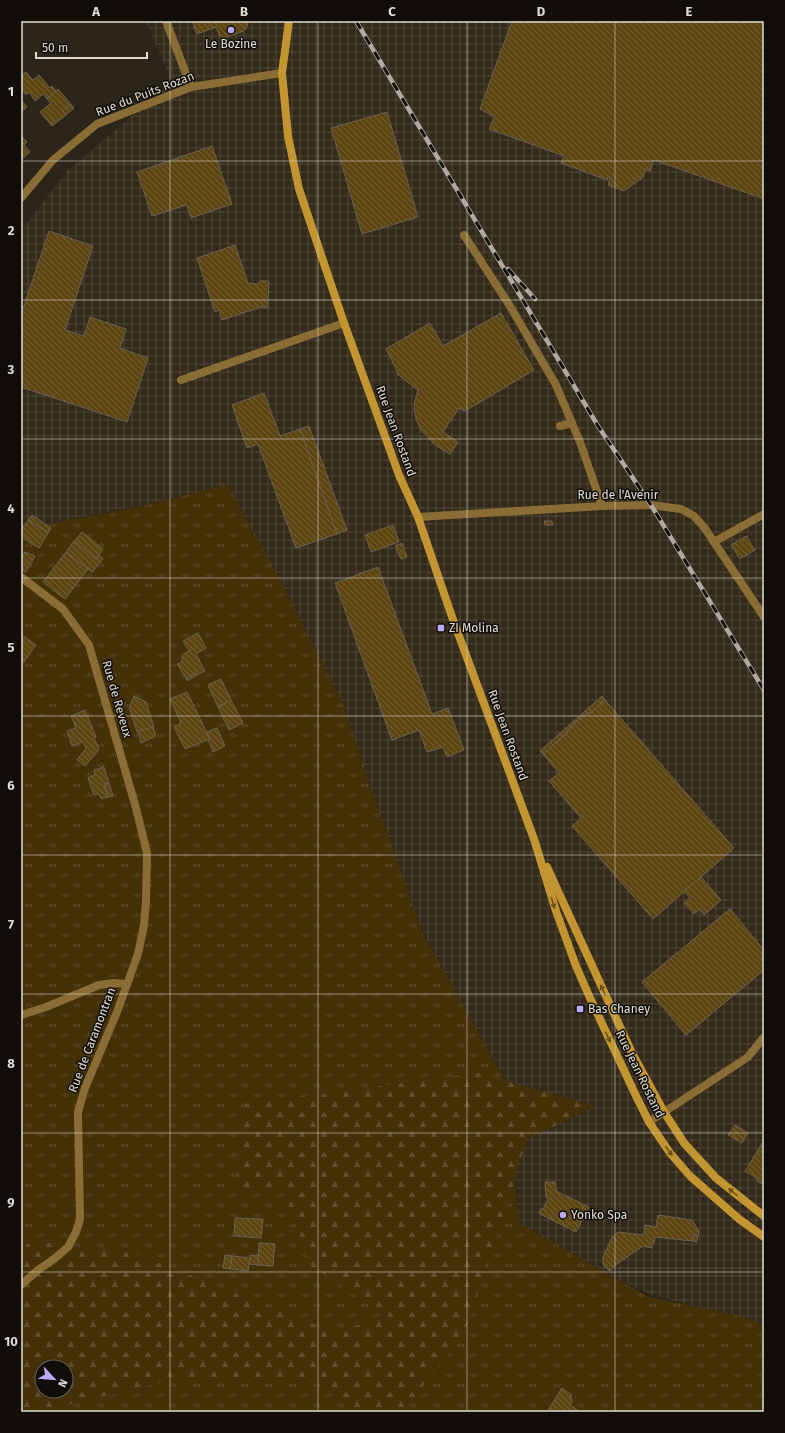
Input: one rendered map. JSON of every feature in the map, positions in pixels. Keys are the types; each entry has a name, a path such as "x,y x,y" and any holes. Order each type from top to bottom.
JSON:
{"main road":[{"name":"Rue Jean Rostand","path":"289,21 282,73 288,136 299,189 344,323 399,476 418,516 455,625 534,839 556,911 576,966 620,1063 649,1122 670,1153 690,1176 739,1219 764,1237"},
{"name":"Rue Jean Rostand","path":"534,839 632,1053 664,1112 684,1143 716,1178 764,1216"}],"street":[{"path":"166,21 191,87"},
{"name":"Rue du Puits Rozan","path":"21,198 53,160 97,124 191,87 282,73"},
{"path":"464,235 510,306 552,378 572,423 602,506"},
{"path":"181,380 344,323"},
{"path":"560,426 572,423"},
{"name":"Rue de l'Avenir","path":"418,516 602,506 651,506 681,509 694,516 704,527 764,617"},
{"path":"714,542 764,514"},
{"name":"Rue de Reveux","path":"21,577 63,609 89,645 136,808 147,854"},
{"name":"Rue de Caramontran","path":"21,1285 68,1247 76,1232 80,1219 78,1112 85,1088 117,1012 138,954 144,925 148,878 147,854"},
{"path":"21,1015 99,985 113,983 127,984"},
{"path":"649,1122 748,1057 764,1037"}],"shaded area":[{"path":"146,21 764,21 764,1328 747,1320 652,1295 591,1267 518,1225 517,1184 507,1081 454,996 396,875 228,488 21,529 21,231 67,171 172,82"}],"green space":[{"path":"228,485 284,587 344,706 370,785 423,934 505,1080 519,1223 649,1297 745,1317 764,1325 764,1412 21,1412 21,529 128,509"},
{"path":"479,1073 596,1106 527,1139 501,1224 465,1332 403,1412 352,1412 317,1378 167,1381 38,1412 21,1412 21,1253 30,1241 136,1254 334,1332 389,1316 312,1267 282,1190 236,1186 244,1104"}],"building":[{"name":"Le Bozine","path":"192,21 247,21 248,25 244,31 221,39 216,27 197,34"},
{"path":"512,21 764,21 764,199 654,160 650,171 646,169 642,178 624,191 608,185 610,177 608,177 607,180 561,163 564,156 489,129 495,117 480,109"},
{"path":"26,72 33,80 39,75 50,88 52,86 56,91 47,99 43,94 35,101 29,92 26,95 21,89 21,76"},
{"path":"58,89 71,104 62,111 66,115 52,126 40,112 51,103 47,99"},
{"path":"21,100 27,107 21,112"},
{"path":"71,104 74,108 66,115 62,111"},
{"path":"387,112 418,217 362,234 331,128"},
{"path":"21,136 27,142 24,145 30,152 21,160"},
{"path":"212,146 232,204 191,218 187,205 152,216 137,172"},
{"path":"49,231 93,246 65,330 84,336 90,317 126,329 120,348 148,358 127,422 21,387 21,315"},
{"path":"235,245 248,283 259,284 259,281 269,281 268,308 261,307 222,320 219,310 215,312 197,258"},
{"path":"501,313 534,370 465,411 459,408 443,432 458,442 450,454 435,445 421,430 416,419 414,408 418,390 397,374 398,373 386,349 430,323 443,346"},
{"path":"264,393 280,436 300,429 337,534 296,548 258,444 247,448 232,405"},
{"path":"309,426 347,530 337,534 300,429"},
{"path":"32,515 51,528 48,533 28,520"},
{"path":"28,520 48,533 39,548 21,537 21,524 24,527"},
{"path":"544,521 552,521 553,525 545,525"},
{"path":"393,525 399,542 371,552 365,535"},
{"path":"82,532 103,549 96,559 74,542"},
{"path":"746,536 755,550 740,559 731,545"},
{"path":"74,541 96,559 99,555 103,559 92,572 66,552"},
{"path":"402,543 407,557 401,559 395,546"},
{"path":"25,552 35,556 26,572 21,570 21,559"},
{"path":"66,552 88,569 65,599 43,582"},
{"path":"378,567 432,714 448,708 464,750 447,757 443,747 427,752 419,730 392,740 335,583"},
{"path":"198,633 206,648 196,654 205,671 197,675 196,673 186,678 177,664 182,662 182,655 189,651 183,641"},
{"path":"23,636 36,645 24,662 21,660 21,639"},
{"path":"196,673 197,675 187,681 186,678"},
{"path":"221,679 231,700 218,707 208,685"},
{"path":"187,692 210,739 185,749 174,727 181,723 170,699"},
{"path":"134,696 146,702 154,727 137,732 129,707"},
{"path":"602,696 605,700 592,712 574,723 565,735 543,754 540,751"},
{"path":"231,700 243,723 229,730 218,707"},
{"path":"605,700 734,848 653,919 572,826 581,818 549,781 559,773 543,754 565,735 574,723 592,712"},
{"path":"85,710 96,737 94,737 99,750 85,766 77,760 86,748 83,742 72,746 67,731 76,728 71,716"},
{"path":"153,727 156,736 141,743 138,731"},
{"path":"217,728 225,746 213,752 207,732"},
{"path":"104,767 109,783 104,784 108,797 102,799 99,794 94,795 88,778 95,775 94,770"},
{"path":"109,783 113,796 108,797 104,784"},
{"path":"701,877 721,900 704,915 700,909 694,914 684,903 690,898 684,891"},
{"path":"730,909 764,950 764,970 686,1035 642,982"},
{"path":"735,1125 748,1133 742,1143 728,1135"},
{"path":"763,1142 764,1181 762,1184 757,1181 758,1179 745,1171"},
{"path":"545,1182 555,1182 556,1191 589,1207 576,1232 540,1214 540,1209 543,1209 548,1199 546,1197"},
{"path":"658,1215 692,1220 699,1231 698,1236 693,1235 693,1241 655,1237 654,1243 652,1243 652,1248 643,1246 609,1271 603,1264 603,1257 612,1237 618,1232 644,1235 645,1225 656,1227"},
{"path":"235,1218 263,1219 261,1238 234,1236"},
{"path":"693,1235 698,1236 697,1242 693,1241"},
{"path":"259,1243 275,1244 273,1266 258,1265"},
{"path":"225,1255 232,1256 230,1269 223,1268"},
{"path":"250,1255 258,1256 258,1265 249,1264"},
{"path":"232,1256 250,1258 248,1271 230,1269"},
{"path":"562,1388 570,1394 572,1402 570,1405 580,1412 547,1412"}],"railway":[{"path":"356,21 598,426 651,505 764,690"},
{"path":"508,269 535,299"}],"place":[{"name":"Le Bozine","path":"231,30"},
{"name":"ZI Molina","path":"441,628"},
{"name":"Bas Chaney","path":"580,1009"},
{"name":"Yonko Spa","path":"563,1215"}]}
